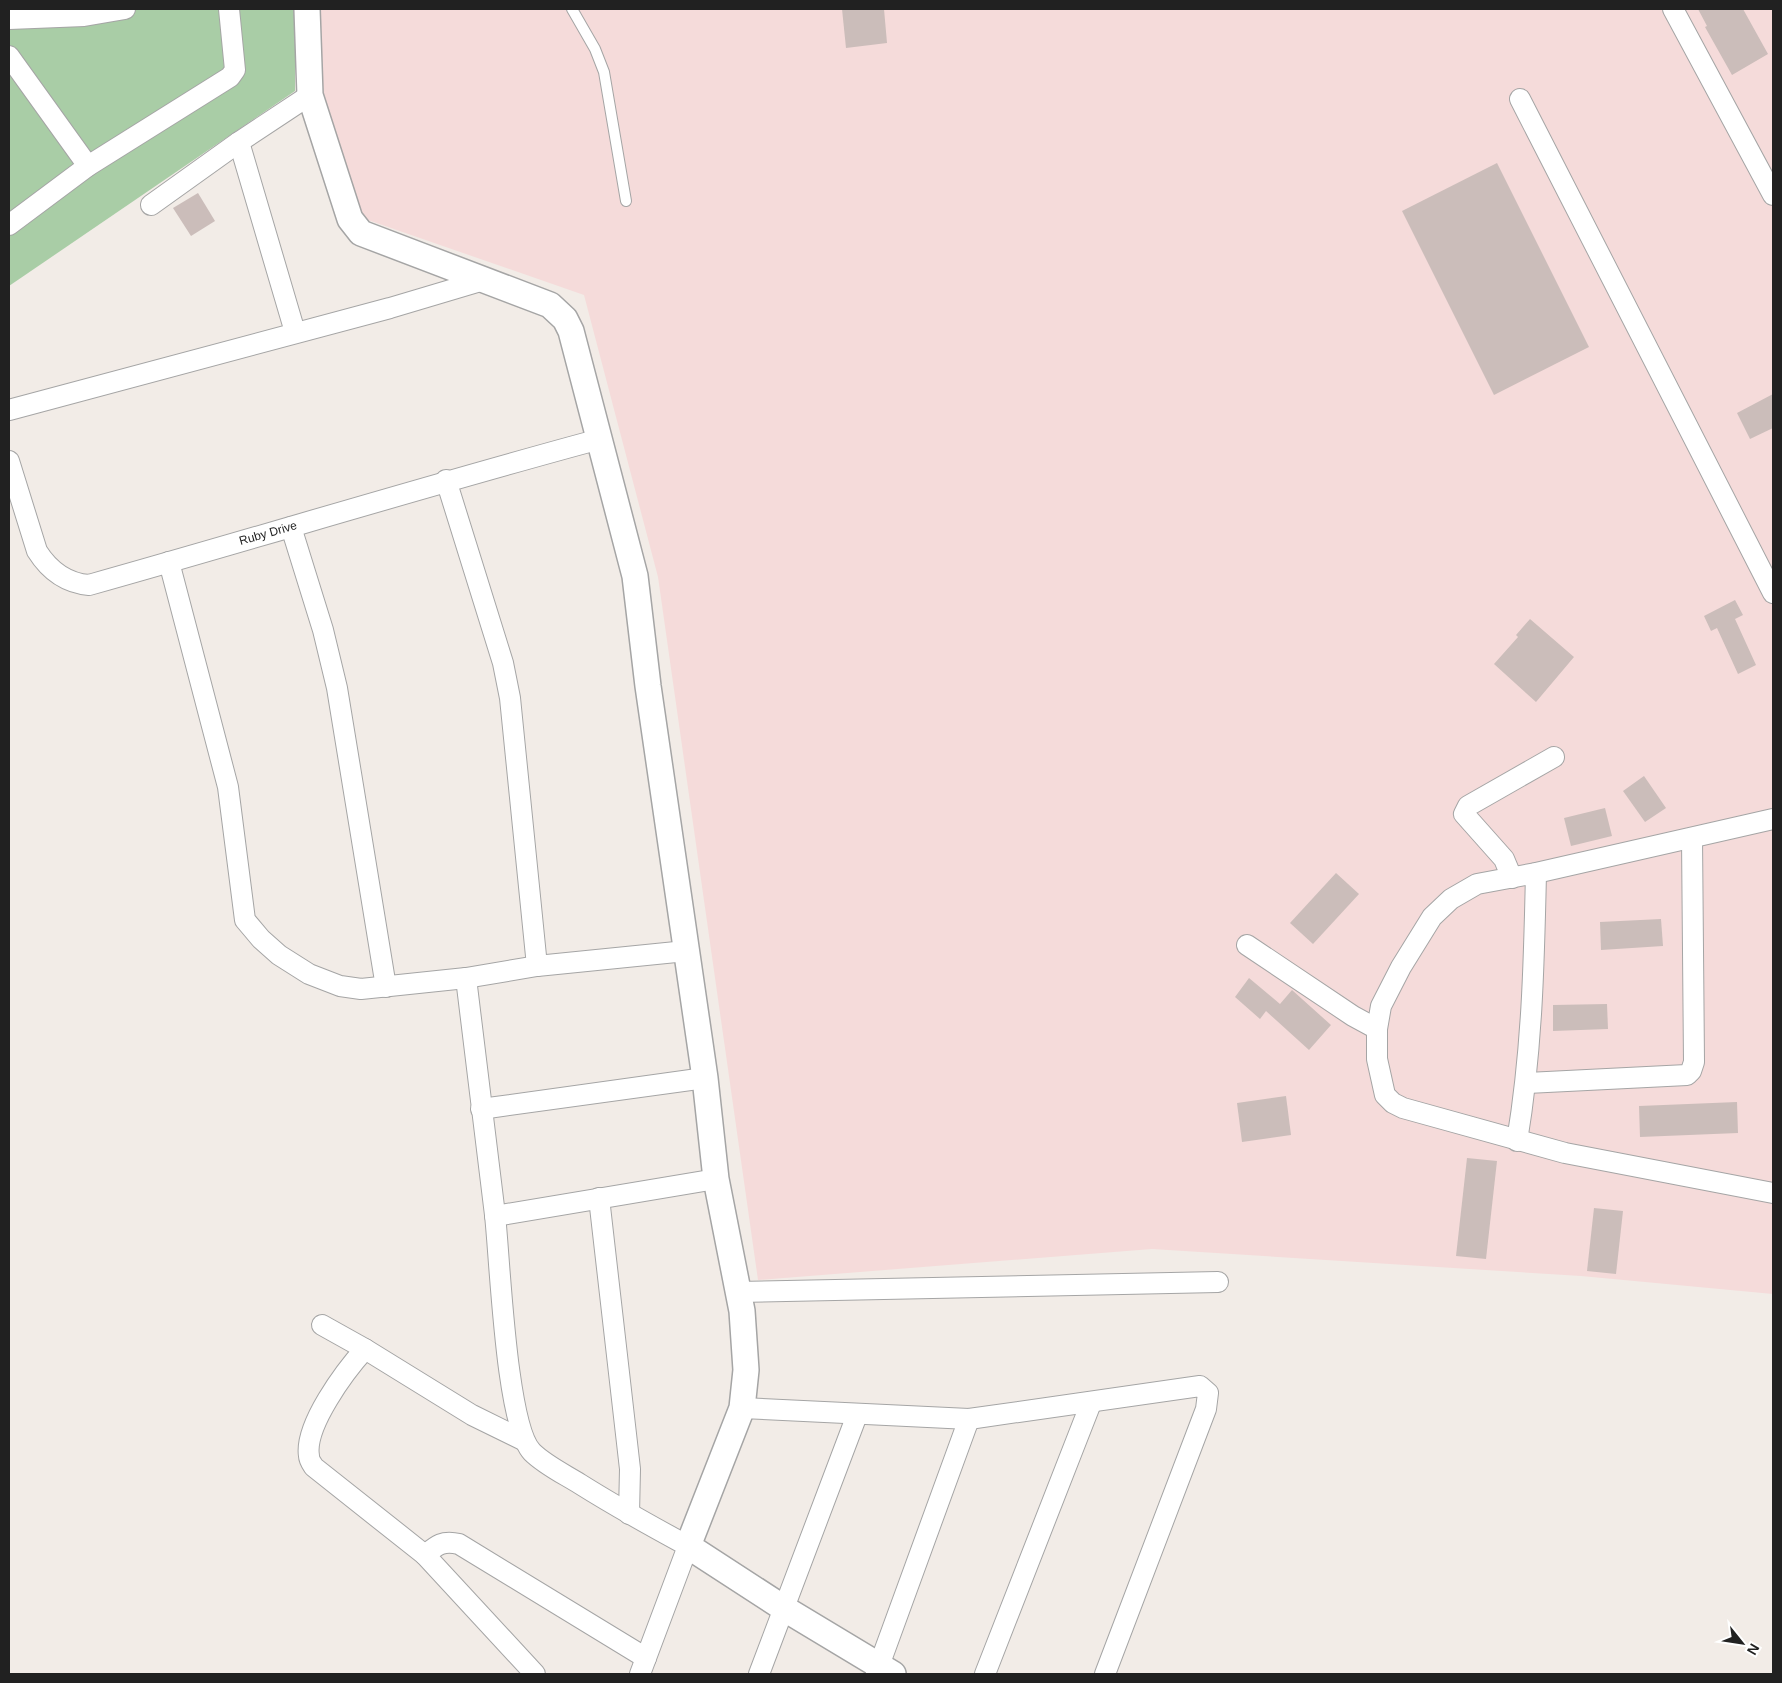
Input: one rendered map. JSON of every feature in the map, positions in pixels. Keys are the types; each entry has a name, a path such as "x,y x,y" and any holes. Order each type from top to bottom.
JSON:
{"street":[{"path":"9,19 84,16 125,9"},
{"path":"9,225 88,166 230,77 236,70 229,9"},
{"path":"307,9 310,95 350,219 361,233 550,305 565,319 571,331 635,576 648,686 705,1078 716,1179 742,1311 746,1370 742,1408 643,1666 460,1544 449,1541 441,1542 424,1555"},
{"path":"1673,9 1773,195"},
{"path":"9,56 88,166"},
{"path":"151,205 239,142 310,95"},
{"path":"1520,99 1675,406 1766,559 1773,593"},
{"path":"239,142 295,332"},
{"path":"9,410 390,308 484,280"},
{"name":"Ruby Drive","path":"9,461 37,551 44,562 62,577 76,584 88,585 376,504 446,480 600,439"},
{"path":"446,480 503,663 510,698 537,966"},
{"path":"291,527 323,630 337,688 386,987"},
{"path":"169,562 228,787 245,920 260,939 309,974 340,986 361,989 466,978 537,966 686,951"},
{"path":"1512,878 1504,859 1464,814 1468,806 1554,757"},
{"path":"1773,819 1536,874 1477,884 1451,899 1432,917 1400,967 1380,1006 1376,1059 1385,1095 1393,1103 1517,1141 1773,1193"},
{"path":"1526,1083 1687,1075 1692,1071 1694,1062 1692,838"},
{"path":"1517,1141 1526,1083 1533,1007 1536,874"},
{"path":"1247,945 1353,1016 1377,1028"},
{"path":"466,978 495,1216 498,1267 514,1405 523,1440 532,1452 555,1469 629,1514 688,1546 883,1671 969,1419"},
{"path":"481,1109 705,1078"},
{"path":"495,1216 716,1179"},
{"path":"599,1198 630,1468 629,1514"},
{"path":"737,1292 1218,1282"},
{"path":"322,1325 365,1349 472,1415 523,1440"},
{"path":"365,1349 333,1392 317,1422 311,1438 309,1457 314,1467 424,1555 536,1674"},
{"path":"742,1408 969,1419 1200,1386 1208,1393 1208,1400 1105,1674"},
{"path":"986,1674 1091,1403"},
{"path":"759,1674 857,1415"}],"lane":[{"path":"572,9 595,49 604,72 626,201"}],"shaded area":[{"path":"318,9 1773,9 1773,1294 1581,1276 1152,1249 758,1280 658,577 584,295 368,220 350,200 316,72"}],"green space":[{"path":"9,9 295,9 295,91 9,286"}],"building":[{"path":"842,9 884,9 887,43 846,48"},
{"path":"1698,9 1743,9 1768,54 1732,75 1705,27 1707,26"},
{"path":"1497,163 1589,347 1494,395 1402,211"},
{"path":"198,193 215,221 191,236 173,208"},
{"path":"1773,394 1773,428 1750,439 1737,413"},
{"path":"1735,600 1743,615 1735,619 1756,665 1738,674 1717,628 1711,631 1704,616"},
{"path":"1530,619 1574,657 1536,702 1494,664 1518,637 1516,635"},
{"path":"1644,776 1666,808 1645,822 1623,791"},
{"path":"1605,808 1612,836 1571,846 1564,818"},
{"path":"1336,873 1359,894 1313,944 1290,923"},
{"path":"1661,919 1663,946 1601,950 1600,922"},
{"path":"1249,978 1280,1004 1292,990 1331,1025 1309,1050 1266,1011 1260,1019 1235,997"},
{"path":"1607,1004 1608,1029 1553,1031 1553,1005"},
{"path":"1286,1096 1291,1135 1242,1142 1237,1103"},
{"path":"1737,1102 1738,1133 1640,1137 1639,1106"},
{"path":"1467,1158 1497,1161 1486,1259 1456,1256"},
{"path":"1594,1208 1623,1211 1616,1274 1587,1271"}]}
